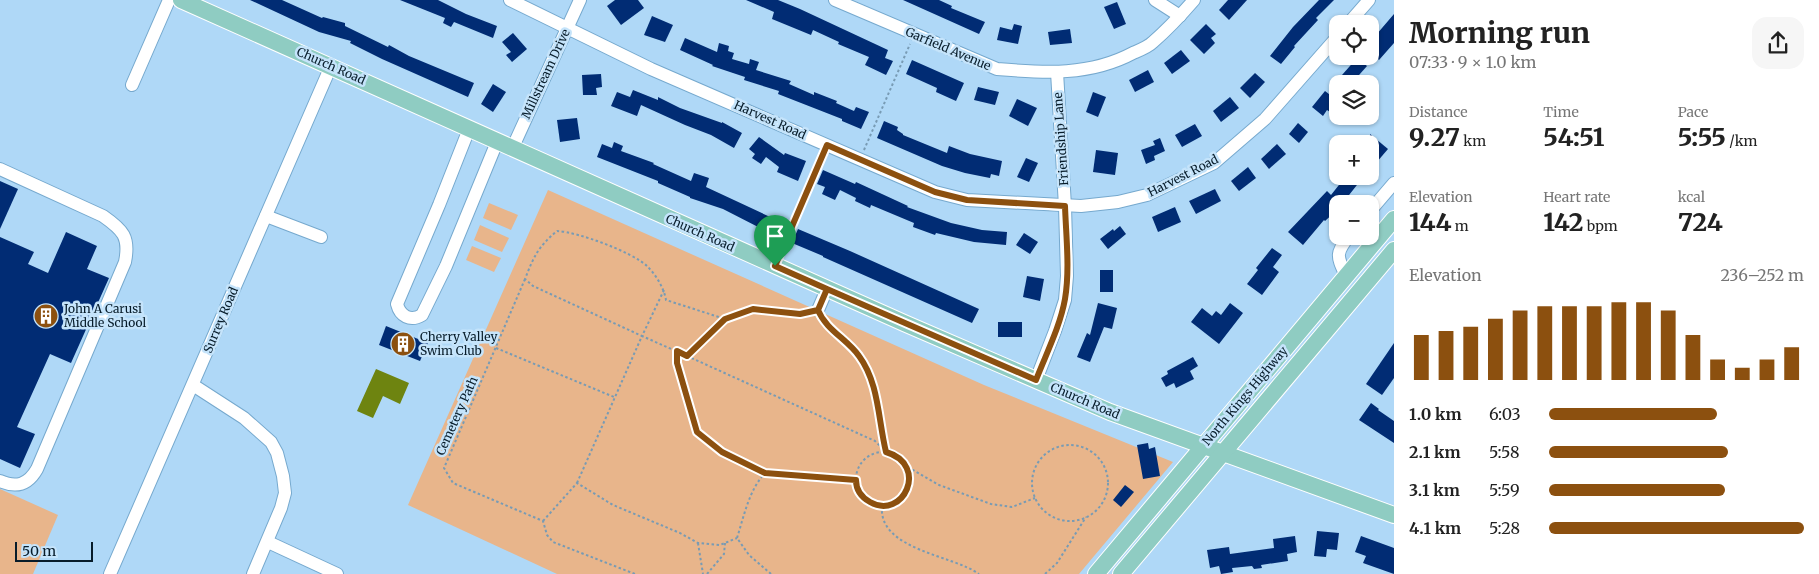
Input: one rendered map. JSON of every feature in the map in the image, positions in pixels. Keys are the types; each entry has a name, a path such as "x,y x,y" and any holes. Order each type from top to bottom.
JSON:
{"main road":[{"name":"Church Road","path":"181,0 775,266 1110,412 1394,516"},
{"name":"North Kings Highway","path":"1096,574 1394,219"},
{"name":"North Kings Highway","path":"1121,574 1394,250"}],"street":[{"path":"132,85 169,0"},
{"name":"Harvest Road","path":"510,0 652,69 935,192 967,200 1065,206 1118,202 1147,195 1214,162 1265,119 1329,46"},
{"name":"Millstream Drive","path":"469,129 436,213 396,304 398,311 405,317 418,318 422,315 504,145 580,0"},
{"name":"Garfield Avenue","path":"835,0 997,69 1057,72 1097,68 1118,61 1152,43 1194,0"},
{"path":"1155,0 1180,16"},
{"path":"1356,15 1369,0"},
{"name":"Surrey Road","path":"110,574 332,66"},
{"name":"Friendship Lane","path":"1036,380 1065,300 1067,276 1057,72"},
{"path":"0,169 104,216 116,225 124,235 127,242 127,252 125,262 32,478 18,485 0,481"},
{"path":"1379,200 1394,183"},
{"path":"266,216 321,237"},
{"path":"1343,245 1339,250 1338,258 1346,276"},
{"path":"818,310 827,289"},
{"path":"193,385 244,418 271,442 277,453 284,493 281,508 268,542 253,574"},
{"path":"268,542 338,574"}],"path":[{"path":"860,159 914,35"},
{"path":"775,266 827,145"},
{"name":"Cemetery Path","path":"543,521 453,483 444,468 533,259 542,244 557,231 570,232 633,257 647,266 664,290 666,300 725,319"},
{"path":"525,279 533,286 875,441 886,452"},
{"path":"635,574 553,542 547,535 543,521 577,483 664,290"},
{"path":"687,356 725,319 753,309 800,314 818,310 822,320 858,354 870,374 886,452"},
{"path":"496,348 615,397"},
{"path":"677,351 677,363 697,432 722,452 765,473 856,480"},
{"path":"1074,445 1086,449 1097,456 1104,466 1108,478 1107,490 1103,501 1096,510 1086,517 1062,520 1051,516 1035,498 1032,485 1034,472 1039,461 1049,452 1060,446 1074,445"},
{"path":"908,467 909,485 905,494 899,500 882,506 866,500 860,493 856,480 857,468 862,460 869,455 886,452 895,454 908,467 939,485 991,504 1012,507 1035,498"},
{"path":"737,538 748,501 759,478 765,473"},
{"path":"577,483 613,505 646,517 698,543 720,545 737,538"},
{"path":"882,506 881,516 891,532 911,546 971,568 980,574"},
{"path":"1045,574 1057,563 1086,517"},
{"path":"737,538 749,555 771,574"},
{"path":"698,543 703,574"},
{"path":"708,574 724,554 725,543"}],"shaded area":[{"path":"548,190 984,385 1173,462 1079,574 557,574 408,505"},
{"path":"489,203 518,215 511,230 483,218"},
{"path":"480,225 509,238 502,252 474,240"},
{"path":"472,246 501,258 494,272 466,260"},
{"path":"376,369 409,383 400,404 383,396 373,418 357,411"},
{"path":"0,489 58,515 33,574 0,574"}],"building":[{"path":"250,0 282,0 322,18 345,23 345,26 388,47 389,45 409,56 474,83 468,97 382,59 350,43 351,41 319,32"},
{"path":"400,0 438,0 466,14 497,26 493,38 454,22 451,27 443,23 445,18"},
{"path":"615,0 638,0 644,8 621,25 607,6"},
{"path":"746,0 778,0 800,9 888,50 885,58 893,61 886,75 865,65 869,57 838,44 839,42 813,30 811,35 772,19 774,12"},
{"path":"903,0 939,0 952,6 951,8 985,22 979,34"},
{"path":"1228,0 1247,0 1229,20 1219,10"},
{"path":"1319,0 1334,0 1316,18 1318,20 1294,46 1281,64 1270,56 1293,27"},
{"path":"1117,2 1126,24 1114,29 1104,7"},
{"path":"1394,14 1394,43 1379,60 1379,32"},
{"path":"652,16 673,25 665,42 644,35"},
{"path":"1014,24 1022,26 1018,44 997,40 1000,27 1012,30"},
{"path":"1206,24 1216,34 1211,38 1215,43 1204,54 1190,40"},
{"path":"1070,29 1072,43 1050,45 1048,32"},
{"path":"513,33 527,49 512,62 506,55 511,52 502,42"},
{"path":"685,38 717,52 719,43 729,46 728,51 734,53 732,59 749,64 750,59 759,62 756,70 791,81 789,84 814,95 814,92 837,101 836,103 854,111 856,107 869,112 861,129 842,121 842,119 778,94 779,91 744,80 745,77 712,66 680,50"},
{"path":"1181,50 1190,61 1172,74 1164,63"},
{"path":"912,60 964,83 956,101 936,92 937,88 906,74"},
{"path":"1351,65 1367,66 1359,75 1342,75"},
{"path":"1148,70 1154,82 1135,92 1129,80"},
{"path":"1255,73 1265,82 1250,98 1240,88"},
{"path":"601,74 602,87 596,88 597,95 583,95 582,75"},
{"path":"493,84 506,92 493,112 481,104"},
{"path":"978,87 999,92 995,105 974,100"},
{"path":"633,90 658,100 658,97 680,108 722,122 742,133 734,148 711,135 641,105 637,116 611,106 617,92 630,97"},
{"path":"1325,91 1329,94 1329,111 1327,110 1323,116 1312,107"},
{"path":"1093,92 1106,97 1098,117 1086,112"},
{"path":"1230,97 1239,108 1221,122 1213,111"},
{"path":"1017,99 1037,108 1028,126 1009,116"},
{"path":"577,118 580,139 560,142 557,120"},
{"path":"884,121 898,127 897,130 903,135 947,153 949,146 970,154 1002,161 999,176 991,174 990,178 942,166 877,138"},
{"path":"1298,123 1308,132 1299,143 1289,134"},
{"path":"1195,124 1202,136 1182,147 1175,135"},
{"path":"759,137 784,155 785,153 806,161 798,181 777,172 779,167 766,157 761,164 752,158 755,154 749,149"},
{"path":"1160,138 1165,151 1154,156 1155,160 1146,164 1141,150 1155,145 1153,141"},
{"path":"614,142 623,146 621,151 654,163 691,181 694,173 709,178 706,187 783,223 776,236 723,209 690,198 658,183 658,181 597,157 602,144 612,148"},
{"path":"1379,142 1388,149 1379,160"},
{"path":"1277,144 1286,154 1269,169 1261,159"},
{"path":"1096,150 1118,153 1115,175 1093,172"},
{"path":"1026,158 1038,163 1029,182 1017,177"},
{"path":"1248,167 1256,178 1239,191 1231,181"},
{"path":"823,170 855,184 856,182 907,207 951,223 982,230 1007,232 1006,245 974,242 936,233 935,235 913,227 914,223 871,205 870,208 855,201 856,198 840,190 835,200 822,194 825,187 817,184"},
{"path":"0,181 18,189 0,229"},
{"path":"1339,185 1357,185 1349,195 1331,195"},
{"path":"1215,189 1221,201 1196,214 1189,201"},
{"path":"1327,191 1331,195 1329,195 1329,217 1324,220 1303,245 1288,232"},
{"path":"1175,207 1181,222 1158,232 1152,217"},
{"path":"1120,226 1126,234 1108,249 1100,239"},
{"path":"798,229 979,309 972,323 792,243"},
{"name":"John A Carusi Middle School","path":"66,232 97,246 87,269 109,278 71,363 50,354 17,427 35,434 20,468 0,459 0,237 34,252 28,264 48,273"},
{"path":"1024,233 1038,242 1030,254 1016,245"},
{"path":"1272,248 1282,255 1273,267 1279,272 1262,295 1247,284 1258,270 1256,268"},
{"path":"1100,270 1113,270 1113,292 1100,292"},
{"path":"1027,276 1044,279 1040,301 1023,297"},
{"path":"1098,303 1117,308 1112,329 1104,327 1090,362 1077,357 1087,333 1090,335"},
{"path":"1230,303 1243,313 1219,344 1191,322 1202,308 1212,316 1216,311 1221,315"},
{"path":"998,322 1022,322 1022,337 998,337"},
{"name":"Cherry Valley Swim Club","path":"386,326 428,343 420,361 379,345"},
{"path":"1394,343 1394,378 1382,395 1366,384"},
{"path":"1193,357 1198,366 1190,371 1194,379 1176,388 1174,383 1166,387 1161,378 1168,374 1167,371"},
{"path":"1371,403 1394,421 1394,443 1359,420"},
{"path":"1148,443 1149,449 1155,447 1160,476 1143,479 1137,445"},
{"path":"1125,485 1134,492 1121,507 1113,500"},
{"path":"1317,531 1339,533 1337,550 1327,549 1326,557 1314,556"},
{"path":"1295,536 1297,552 1287,554 1288,561 1261,565 1262,568 1254,569 1252,566 1232,568 1233,572 1221,574 1219,566 1210,568 1207,550 1229,547 1230,554 1274,548 1273,539"},
{"path":"1361,536 1394,548 1394,574 1363,563 1366,556 1355,552"}],"place":[{"name":"John A Carusi Middle School","path":"46,316"},
{"name":"Cherry Valley Swim Club","path":"403,344"}],"route":[{"path":"775,266 827,145 935,192 967,200 1065,206 1067,276 1065,300 1036,380 827,289 818,310 800,314 753,309 725,319 687,356 677,351 677,363 697,432 722,452 765,473 856,480 860,493 866,500 882,506 899,500 905,494 910,476 908,467 902,460 895,454 886,452 870,374 858,354 822,320 818,310 827,289 775,266"}]}
